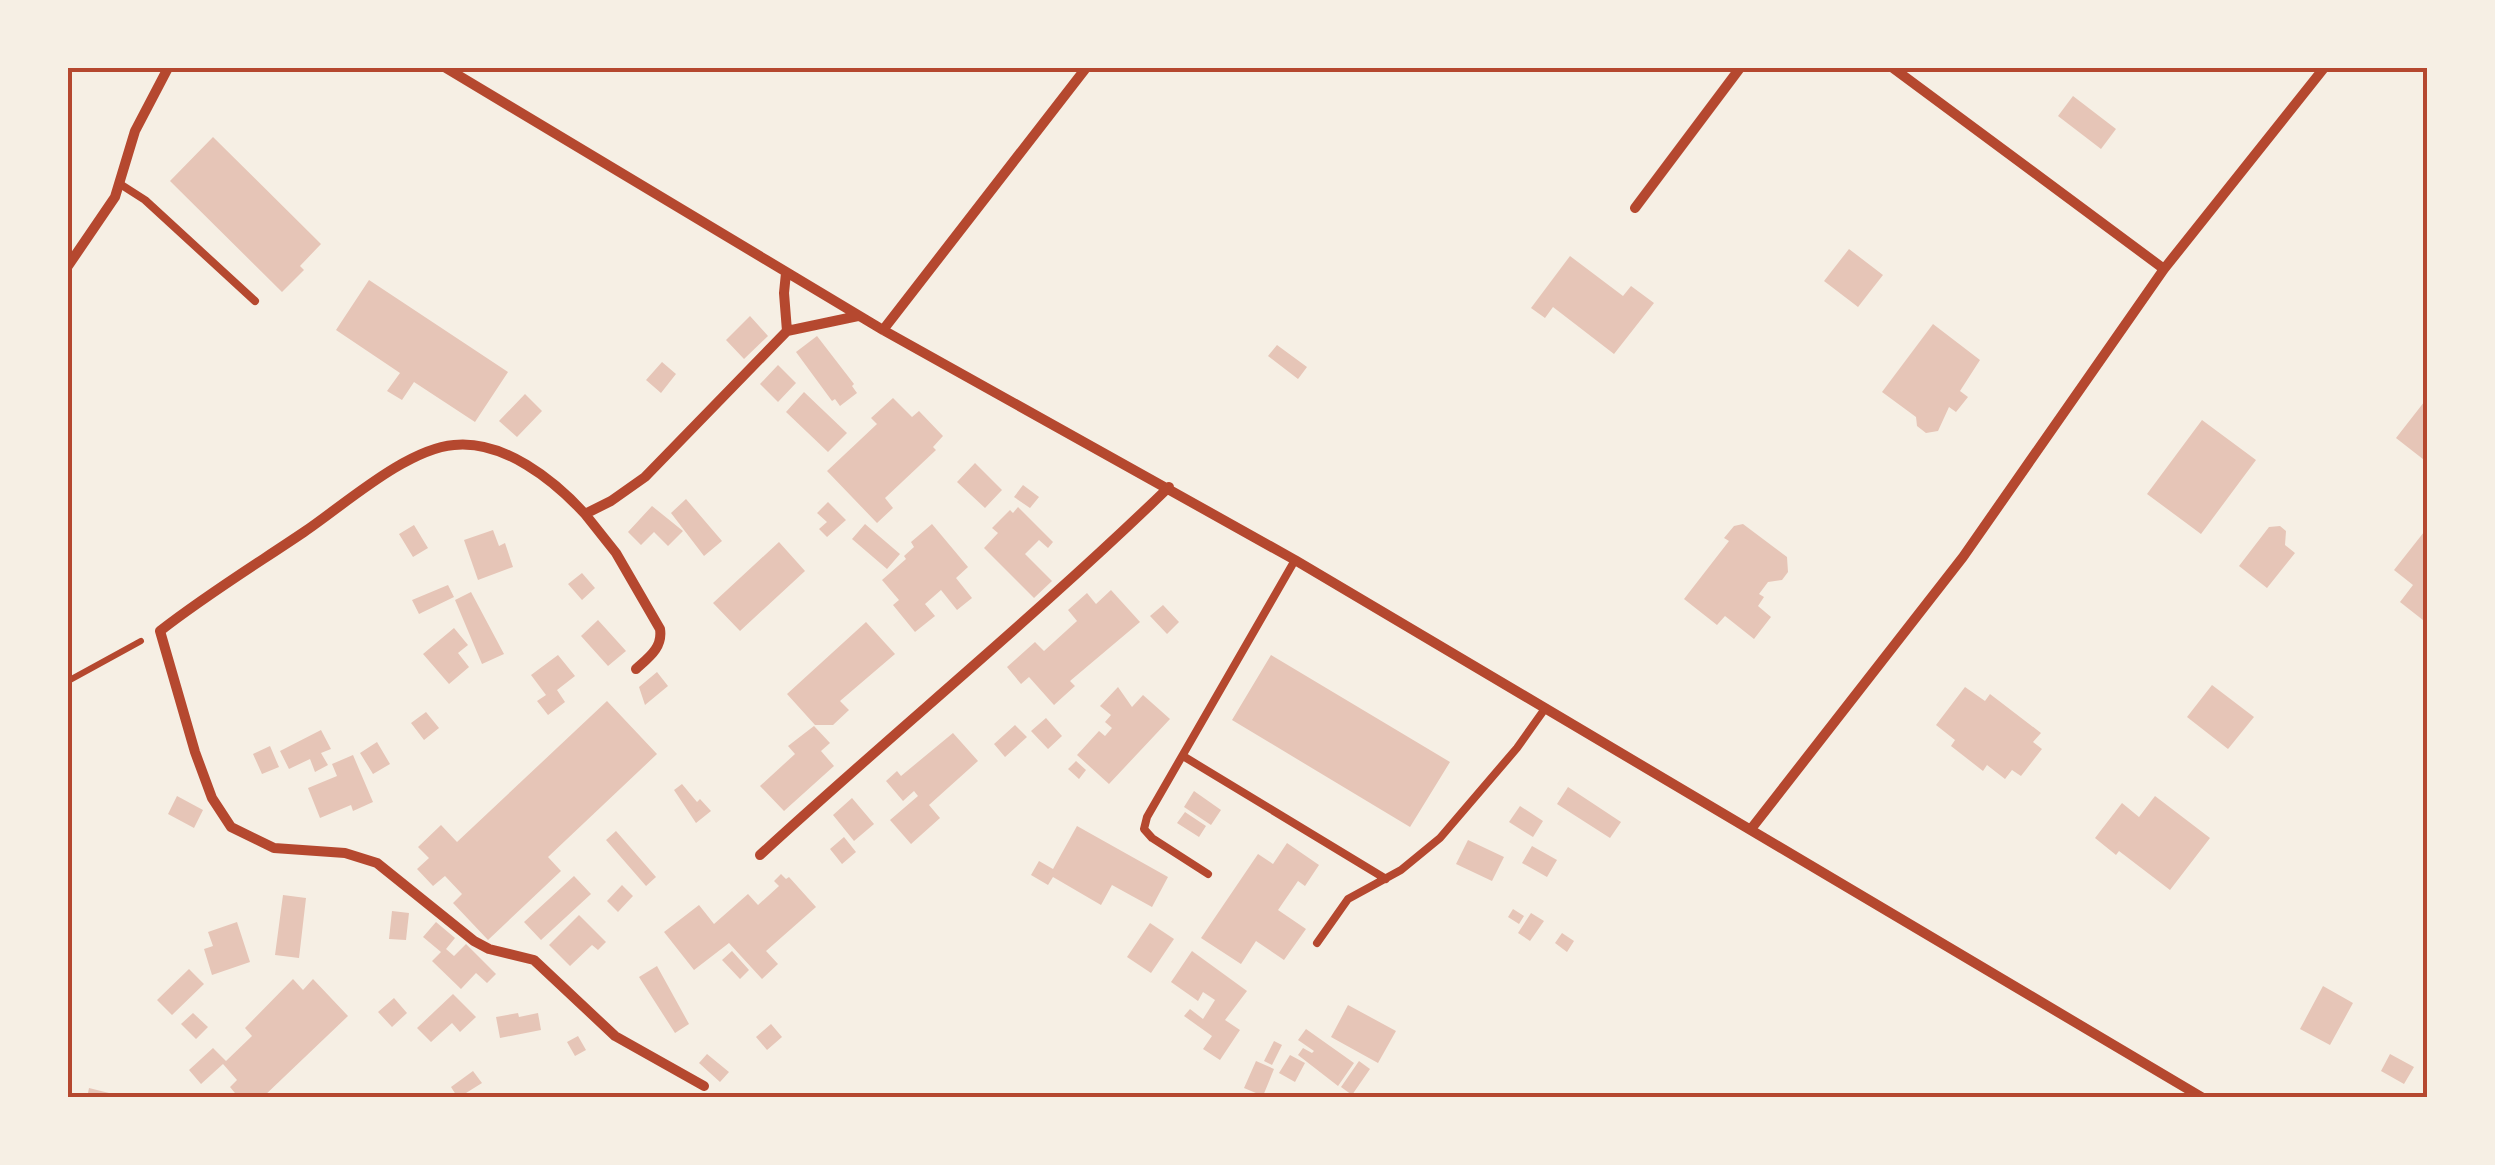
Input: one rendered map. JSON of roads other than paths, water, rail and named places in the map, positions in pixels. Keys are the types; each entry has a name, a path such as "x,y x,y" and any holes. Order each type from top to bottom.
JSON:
{"street":[{"path":"68,266 107,210 120,184 135,131 168,68"},
{"path":"446,68 859,316 1294,560 2203,1098"},
{"path":"883,330 1086,68"},
{"path":"1635,208 1740,68"},
{"path":"1893,68 2164,269"},
{"path":"1751,829 1963,557 2164,269 2324,68"},
{"path":"786,272 788,331"},
{"path":"585,514 645,477 788,331 859,316"},
{"path":"636,669 658,646 660,630 637,586 585,514 563,490 499,452 469,445 440,447 384,476 160,632 195,752 212,798 232,827 274,848 345,853 377,863 474,941 489,949 534,960 615,1036 704,1086"},
{"path":"760,855 839,782 1050,602 1169,488"}],"lane":[{"path":"120,184 145,200 254,301"},
{"path":"1208,874 1152,838 1144,829 1147,818 1294,560"},
{"path":"1316,943 1348,898 1386,879 1440,838 1517,748 1544,710"},
{"path":"1183,756 1386,879"}]}
